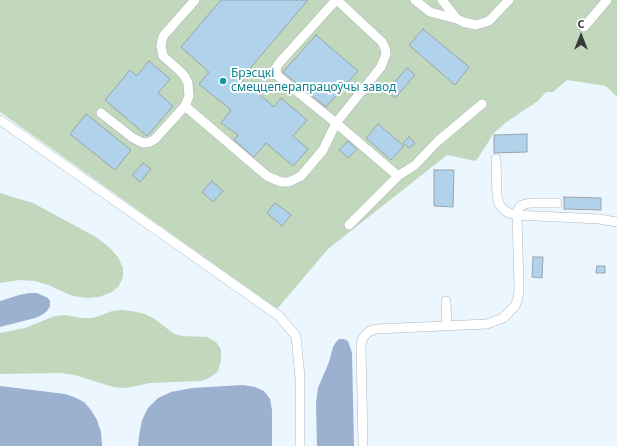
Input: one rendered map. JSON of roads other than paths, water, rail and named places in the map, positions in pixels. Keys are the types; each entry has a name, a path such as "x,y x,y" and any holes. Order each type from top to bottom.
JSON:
{"lane":[{"path":"101,113 133,138 143,143 150,142 155,139 185,106 189,96 188,83 181,72 163,56 161,46 164,35 195,0"},
{"path":"185,106 267,176 281,182 295,180 306,171 323,150 336,123 381,67 386,54 386,48 382,42 336,0 281,60 277,66 276,72 279,77 336,123 398,176"},
{"path":"415,0 430,12 457,19 469,24 483,24 489,21 509,0"},
{"path":"442,0 457,19"},
{"path":"584,27 607,0"},
{"path":"349,225 398,176 415,165 438,141 482,104"},
{"path":"0,120 279,316 296,336 300,376 300,446"},
{"path":"496,159 497,198 499,204 509,213 517,215 599,219 617,222"},
{"path":"363,446 361,346 365,335 376,329 481,325 496,322 504,318 515,306 519,289 517,215 519,208 526,203 557,203"},
{"path":"446,301 447,326"}],"water":[{"path":"29,293 37,293 48,298 50,301 50,306 47,311 35,318 0,327 0,301"},
{"path":"339,339 348,341 352,353 354,446 317,446 316,403 318,388 329,362 333,347"},
{"path":"243,385 255,387 264,391 270,399 272,410 272,446 138,446 142,420 148,408 158,398 171,392 192,388"},
{"path":"0,386 65,394 84,402 97,420 101,432 102,446 0,446"}],"place":[{"name":"Брэсцкі смеццеперапрацоўчы завод","path":"223,81"}]}
